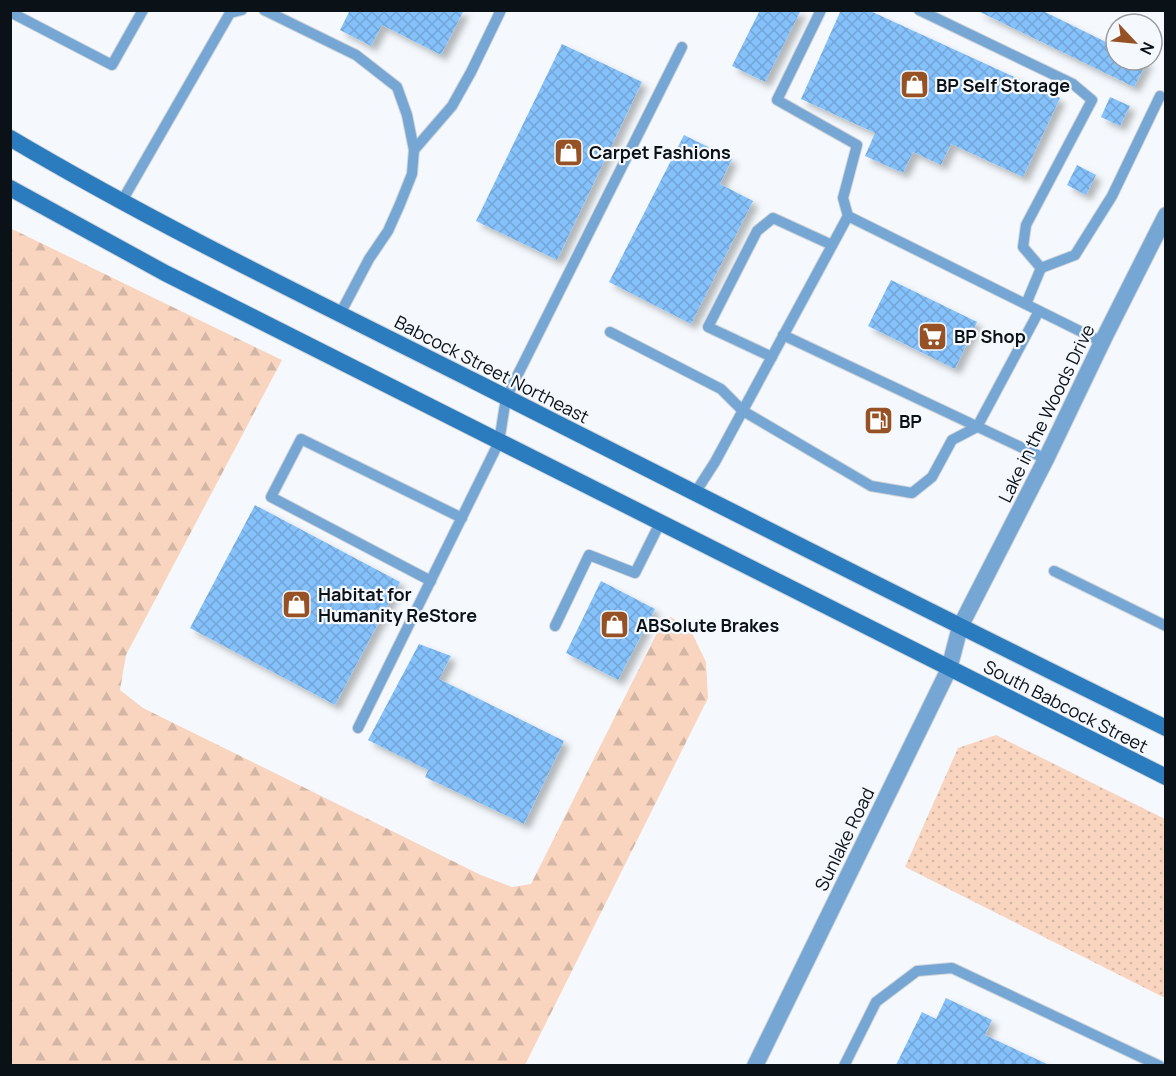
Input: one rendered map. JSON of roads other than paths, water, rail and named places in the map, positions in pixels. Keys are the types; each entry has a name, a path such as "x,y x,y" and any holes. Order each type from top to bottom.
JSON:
{"main road":[{"name":"Babcock Street Northeast","path":"10,138 229,258 960,627"},
{"path":"10,188 165,273 949,669"},
{"name":"South Babcock Street","path":"960,627 1166,728"},
{"name":"South Babcock Street","path":"949,669 1166,777"}],"street":[{"name":"Lake in the Woods Drive","path":"960,627 1166,215"},
{"name":"Sunlake Road","path":"755,1065 949,669 960,627"}],"lane":[{"path":"10,12 112,65 143,10"},
{"path":"264,10 356,55 397,87 407,115 414,150 412,174 388,231 369,259 340,314"},
{"path":"414,150 452,106 501,10"},
{"path":"695,493 715,462 848,216 843,198 857,145 777,100 821,10"},
{"path":"919,10 1073,84 1092,100 1026,225 1023,248 1041,268"},
{"path":"122,201 230,13 240,11"},
{"path":"358,728 499,442 507,398 682,47"},
{"path":"1026,304 1041,268 1075,255 1112,196 1160,96"},
{"path":"848,216 1102,342"},
{"path":"772,357 708,327 757,231 773,218 832,245"},
{"path":"610,332 721,389 743,411 871,486 912,493 932,477 952,440 977,427 1039,311"},
{"path":"783,335 1046,459"},
{"path":"431,581 271,497 301,439 462,518"},
{"path":"555,627 589,555 635,573 660,523"},
{"path":"1054,571 1166,626"},
{"path":"844,1065 876,1002 917,971 952,968 1160,1065"}],"place":[{"name":"BP Self Storage","path":"915,85"},
{"name":"Carpet Fashions","path":"568,152"},
{"name":"BP Shop","path":"933,336"},
{"name":"BP","path":"878,421"},
{"name":"Habitat for Humanity ReStore","path":"297,604"},
{"name":"ABSolute Brakes","path":"615,625"}]}
